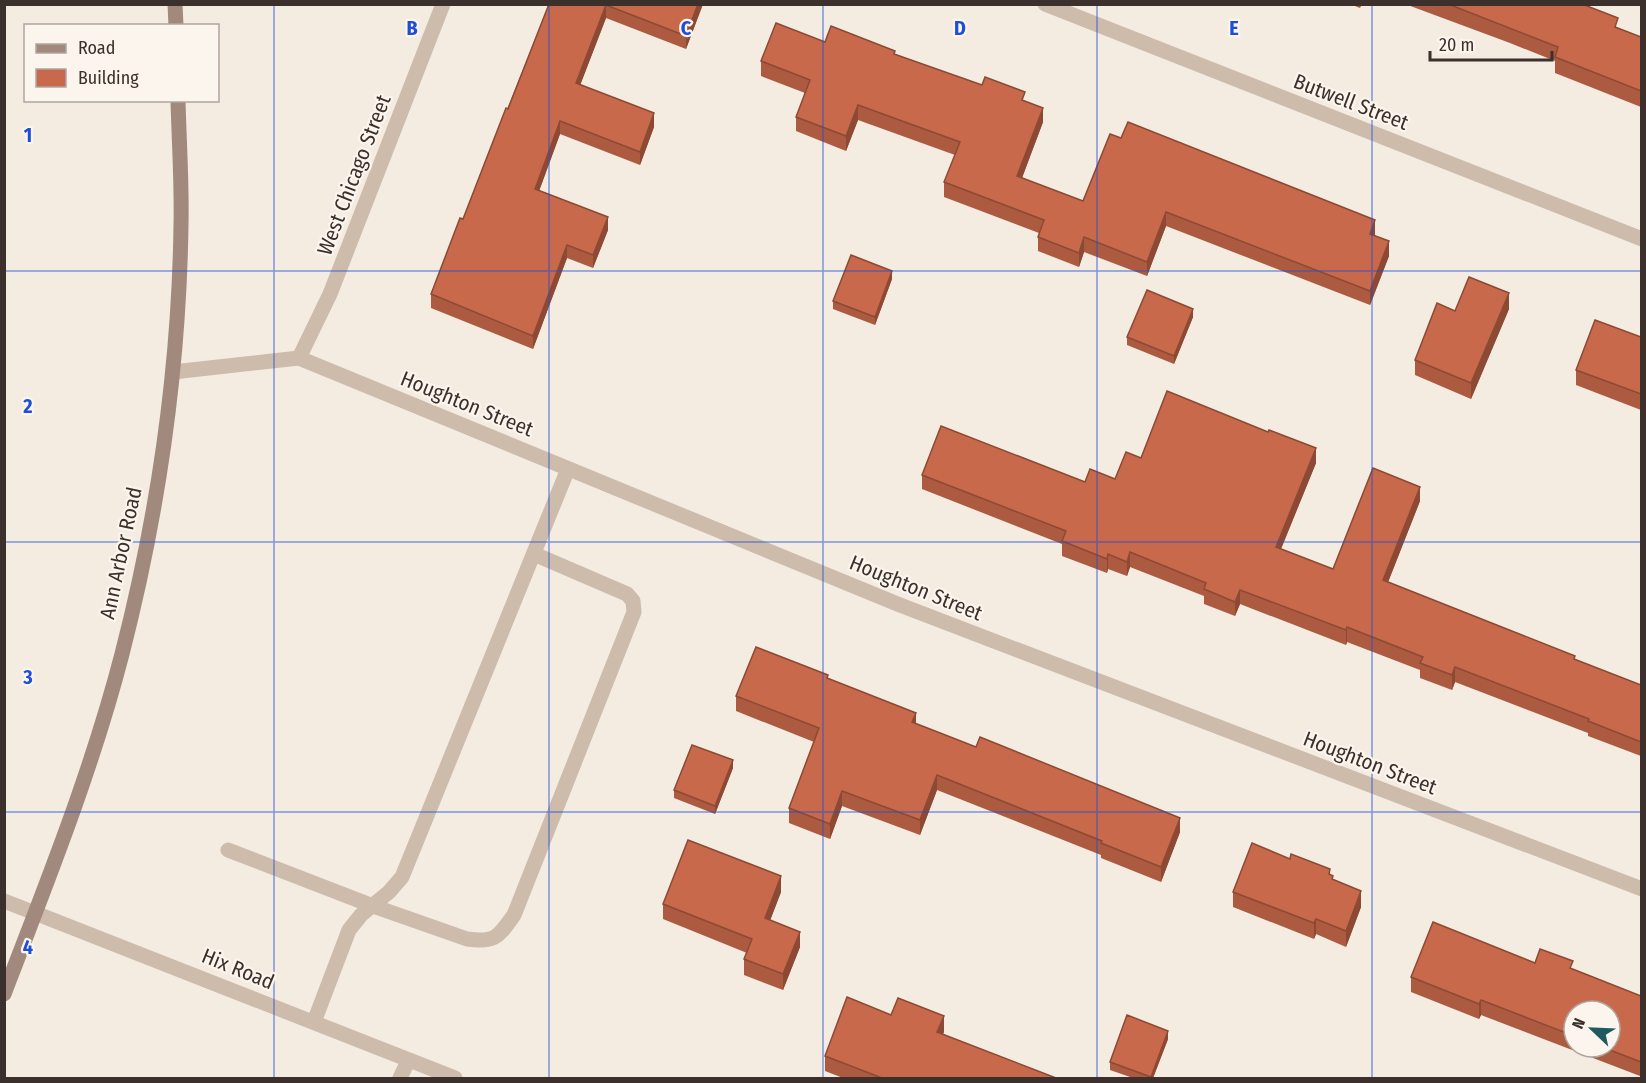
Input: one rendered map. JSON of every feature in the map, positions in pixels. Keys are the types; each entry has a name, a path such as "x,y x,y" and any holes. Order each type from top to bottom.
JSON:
{"main road":[{"path":"175,4 176,24"},
{"name":"Ann Arbor Road","path":"4,994 88,769 122,654 149,531 164,446 173,372 181,225 178,102"}],"street":[{"name":"West Chicago Street","path":"299,358 330,294 443,4"},
{"name":"Butwell Street","path":"1045,4 1641,238"},
{"name":"Houghton Street","path":"173,372 299,358 900,605 1641,889"},
{"path":"314,1022 349,930 361,915 389,892 402,877 568,469"},
{"path":"228,850 373,906 467,939 482,941 498,936 514,915 634,612 633,601 627,594 534,554"},
{"name":"Hix Road","path":"4,901 455,1078"},
{"path":"400,1078 408,1060"}],"building":[{"path":"549,4 698,4 686,36 606,5 576,83 654,113 640,152 560,121 535,189 608,217 593,255 567,245 533,336 431,294"},
{"path":"1448,4 1582,4 1618,18 1615,27 1641,37 1641,91 1555,57 1558,47"},
{"path":"776,23 825,42 831,26 895,51 894,54 982,85 985,77 1025,92 1022,100 1043,108 1017,176 1083,201 1110,134 1121,138 1128,122 1375,220 1370,234 1389,241 1370,291 1166,212 1147,262 1084,237 1079,253 1038,237 1044,220 944,182 960,142 858,105 846,136 796,117 810,80 761,61"},
{"path":"851,255 892,271 875,317 833,301"},
{"path":"1469,277 1509,293 1471,383 1415,360 1437,303 1455,311"},
{"path":"1147,290 1193,309 1174,356 1127,337"},
{"path":"1595,320 1641,337 1641,394 1576,370"},
{"path":"1167,391 1268,432 1269,430 1316,448 1276,547 1333,569 1373,468 1420,487 1383,580 1575,656 1574,659 1641,685 1641,742 1588,721 1589,719 1455,667 1452,675 1420,663 1423,657 1347,627 1346,630 1240,590 1235,602 1204,589 1206,583 1130,552 1127,562 1108,554 1107,559 1062,541 1066,531 922,475 941,426 1085,482 1090,469 1115,479 1126,452 1141,458"},
{"path":"756,647 916,713 912,722 976,747 980,737 1180,818 1161,867 937,775 920,820 842,791 830,824 789,808 819,728 736,696"},
{"path":"692,745 733,760 715,806 674,790"},
{"path":"688,840 781,876 765,918 800,932 783,974 744,959 752,939 663,904"},
{"path":"1252,843 1290,859 1291,854 1330,869 1329,874 1333,876 1332,879 1361,891 1346,931 1316,919 1314,923 1233,892"},
{"path":"1433,922 1535,963 1540,949 1573,961 1570,968 1641,996 1641,1062 1622,1055 1622,999 1562,999 1562,1031 1481,1000 1479,1004 1411,977"},
{"path":"847,997 891,1015 898,998 944,1016 937,1032 1056,1078 882,1078 825,1056"},
{"path":"1127,1015 1168,1031 1151,1077 1110,1062"}]}
